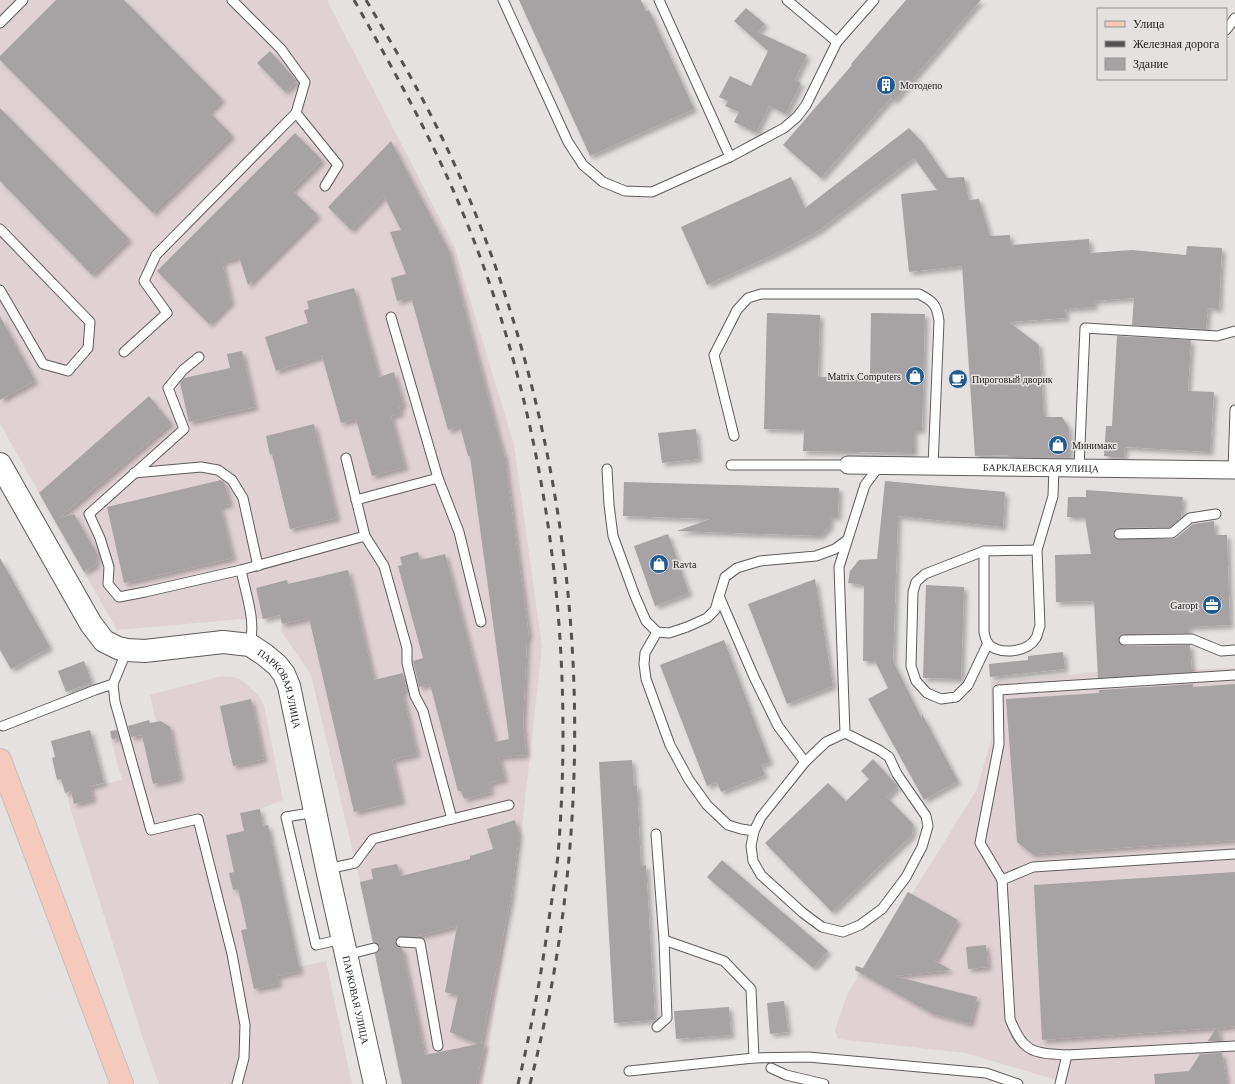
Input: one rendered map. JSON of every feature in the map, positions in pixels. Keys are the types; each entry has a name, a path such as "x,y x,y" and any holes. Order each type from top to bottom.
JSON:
{"main road":[{"path":"2,765 122,1084"}],"street":[{"name":"ПАРКОВАЯ УЛИЦА","path":"0,464 97,634 104,641 126,650 145,651 182,648 223,642 250,645 266,655 284,674 289,686 375,1084"},
{"name":"БАРКЛАЕВСКАЯ УЛИЦА","path":"848,465 1234,470"}],"lane":[{"path":"0,23 23,0"},
{"path":"124,352 167,313 144,282 156,255 296,113 305,82 281,49 232,0"},
{"path":"504,0 568,142 583,165 603,182 625,191 652,192 730,157 784,128 797,117 806,105 837,42 874,0"},
{"path":"659,0 730,157"},
{"path":"787,0 837,42"},
{"path":"1227,29 1235,18"},
{"path":"296,113 338,165 325,186"},
{"path":"0,229 90,322 88,348 68,371 43,364 0,290"},
{"path":"734,436 714,355 737,310 748,298 761,294 919,294 930,299 938,310 939,321 933,466"},
{"path":"391,317 438,478 459,532 481,622"},
{"path":"1079,468 1085,328 1217,336 1235,331"},
{"path":"199,357 183,370 168,388 184,430 89,514 100,538 108,567 108,584 119,597 258,566 364,536"},
{"path":"1234,470 1235,410"},
{"path":"346,458 364,536 384,566 407,648 407,663 415,696 423,711 452,819"},
{"path":"731,465 848,465"},
{"path":"845,733 839,567 865,485 880,465"},
{"path":"134,473 201,467 218,470 232,480 243,498 258,566"},
{"path":"984,551 984,632 988,643 1000,651 1018,650 1028,646 1036,638 1040,626 1037,550 1053,496 1054,467"},
{"path":"607,469 609,505 613,536 635,596 646,621 657,632 669,633 687,628 707,618 716,610 725,577 737,568 760,561 816,556 835,549 847,540"},
{"path":"356,500 438,478"},
{"path":"1119,534 1172,533 1190,518 1216,514"},
{"path":"988,643 968,685 956,697 941,699 927,693 916,681 911,666 913,592 916,582 925,574 984,551 1037,550"},
{"path":"241,570 252,620 250,645"},
{"path":"719,596 754,677 778,726 805,762"},
{"path":"657,632 645,653 644,664 646,679 670,745 689,780 707,805 728,824 741,829 754,831"},
{"path":"1124,640 1192,639 1221,651 1235,650"},
{"path":"126,650 113,684 116,702 151,830 198,819 232,954 245,1025 244,1058 236,1084"},
{"path":"1235,675 998,690 999,744 980,843 1002,880 1010,1019 1016,1034 1026,1047 1039,1053 1067,1055 1235,1046"},
{"path":"3,726 113,684"},
{"path":"845,733 879,750 889,757 897,774 926,816 928,826 922,847 906,877 882,909 860,925 843,932 822,927 803,913 761,875 753,861 751,846 754,831 761,816 805,762 826,742 845,733"},
{"path":"328,869 355,863 373,839 509,805"},
{"path":"316,812 286,817 316,945 374,948"},
{"path":"656,834 664,940 667,1018 657,1027"},
{"path":"1002,880 1033,867 1235,854"},
{"path":"664,940 724,961 751,989 754,1058"},
{"path":"401,942 420,942 438,1046"},
{"path":"1060,1084 1067,1055"},
{"path":"629,1071 754,1058 808,1057 911,1065 986,1073 1018,1084"},
{"path":"771,1068 786,1075 824,1084"}],"shaded area":[{"path":"0,0 327,0 454,246 514,445 542,647 520,846 483,1084 401,1084 360,882 311,675 281,631 282,624 280,615 263,619 243,619 117,630 0,424"},
{"path":"1235,668 1235,1084 1070,1084 965,1053 838,1039 835,1030 846,997 907,892 912,894 977,789 991,740 991,682 1098,672"},
{"path":"221,676 234,677 243,681 259,696 264,705 283,800 260,809 263,826 269,825 299,967 326,961 352,1084 159,1084 143,1039 70,808 67,793 122,780 110,736 156,722 150,695"}],"building":[{"path":"56,0 124,0 222,99 209,112 232,135 153,213 0,60 0,56"},
{"path":"519,0 641,0 646,11 649,10 694,109 590,156"},
{"name":"Мотодепо","path":"906,0 981,0 894,101 891,98 821,178 783,145"},
{"path":"746,8 765,24 758,32 807,55 795,80 801,83 786,114 769,106 756,133 734,122 739,112 725,106 728,101 719,97 730,76 751,86 768,51 734,21"},
{"path":"270,51 297,81 285,92 257,63"},
{"path":"0,108 129,239 92,275 0,181"},
{"path":"909,128 923,143 947,178 964,177 969,200 979,199 990,236 1010,235 1011,245 1089,239 1090,253 1132,250 1186,255 1187,246 1222,248 1219,309 1208,308 1206,329 1132,325 1134,298 1094,301 1094,307 1065,309 1066,318 1009,322 1039,345 1044,417 1062,417 1069,428 1070,457 1009,457 1009,455 975,456 962,266 909,272 901,194 937,190 914,158 818,231 783,250 707,285 681,227 791,177 805,208"},
{"path":"295,133 322,160 292,190 318,215 248,285 239,257 222,262 231,302 209,324 157,271"},
{"path":"391,141 449,251 504,453 529,636 527,637 523,723 526,755 499,757 505,779 489,783 491,792 464,799 461,791 458,791 430,684 419,687 413,661 423,658 398,566 402,565 400,557 418,552 420,560 445,554 495,742 509,739 470,456 468,456 460,426 448,430 411,297 397,301 391,278 406,274 390,232 401,230 384,196 351,230 328,207"},
{"path":"354,288 379,377 394,372 403,405 399,407 401,413 391,416 405,467 372,476 356,419 341,423 322,356 276,371 265,337 308,323 304,310 309,309 307,301"},
{"path":"767,313 820,315 818,377 870,378 871,313 925,314 922,430 914,430 914,453 803,451 804,430 764,429"},
{"path":"0,316 35,381 0,400"},
{"path":"1117,336 1191,340 1188,391 1214,392 1210,452 1125,447 1124,458 1104,456 1106,426 1112,426"},
{"path":"242,351 255,407 189,422 180,383 184,378 230,368 227,354"},
{"path":"149,396 171,423 59,518 74,514 97,554 96,565 84,572 39,493"},
{"path":"314,424 337,518 290,529 272,454 270,455 266,436"},
{"path":"696,429 699,459 662,463 658,433"},
{"path":"221,480 224,482 230,504 220,506 233,558 124,583 107,507"},
{"path":"885,481 1005,492 1003,527 898,516 893,661 922,719 922,714 958,781 924,800 868,699 888,688 875,661 863,661 864,585 848,583 850,571 859,560 877,559"},
{"path":"624,482 839,488 838,517 830,517 830,526 820,536 677,531 710,519 623,516"},
{"path":"1086,490 1183,497 1181,518 1170,527 1118,528 1113,534 1116,539 1172,539 1176,538 1193,524 1214,521 1215,535 1227,535 1230,625 1188,627 1188,633 1124,634 1119,637 1119,643 1124,646 1190,645 1192,672 1098,678 1094,601 1056,602 1055,555 1091,554 1085,517 1067,517 1068,497 1086,497"},
{"path":"668,534 689,593 655,606 634,546"},
{"path":"0,558 50,647 11,669 0,650"},
{"path":"348,570 374,680 403,673 407,690 402,691 417,754 392,760 402,801 354,812 309,618 282,624 280,615 263,619 256,588 287,580 288,584"},
{"path":"815,579 833,686 787,704 748,604"},
{"path":"926,585 964,587 961,679 923,678"},
{"path":"724,640 770,762 761,765 765,775 721,792 717,782 707,786 660,665"},
{"path":"1063,652 1065,669 990,677 989,664 1028,660 1028,656"},
{"path":"84,661 92,683 66,692 58,671"},
{"path":"1193,684 1193,687 1235,684 1235,840 1032,854 1017,842 1006,699 1099,693 1099,690"},
{"path":"251,699 264,759 233,766 220,706"},
{"path":"149,720 150,723 161,721 170,727 180,778 153,784 142,735 131,737 128,726"},
{"path":"90,730 104,783 90,786 93,799 74,804 71,791 65,793 61,779 57,780 52,758 55,757 51,741"},
{"path":"117,730 119,738 112,739 110,731"},
{"path":"873,759 898,786 887,797 913,824 912,835 832,912 765,843 828,783 846,801 869,779 861,771"},
{"path":"632,760 634,786 637,785 641,866 646,865 655,1020 614,1023 599,762"},
{"path":"260,809 263,826 268,825 300,971 277,976 279,984 254,989 241,930 247,929 238,889 233,890 229,873 234,872 226,835 244,831 240,813"},
{"path":"515,820 519,834 511,898 481,1044 485,1043 476,1084 402,1084 375,954 378,952 380,947 378,944 373,942 360,882 373,879 371,869 397,864 401,876 470,859 470,856 493,849 487,829","holes":["457,926 445,992 458,995 450,1032 478,1044 425,1055 402,948 397,947 395,941 399,937 414,937"]},
{"path":"722,860 828,951 813,968 707,877"},
{"path":"1235,872 1235,1026 1218,1028 1220,1041 1208,1041 1216,1028 1042,1040 1034,885"},
{"path":"908,892 958,920 935,961 951,970 894,976 977,997 970,1024 931,1013 855,970 856,966 863,968"},
{"path":"986,945 988,967 968,969 966,947"},
{"path":"784,1001 788,1032 770,1034 767,1003"},
{"path":"729,1007 731,1035 676,1039 674,1011"},
{"path":"1222,1053 1227,1084 1155,1084 1154,1074 1189,1071 1200,1054"}],"railway":[{"path":"354,0 436,153 460,206 490,284 514,363 534,443 548,525 558,607 562,690 562,772 558,855 544,955 528,1041 518,1084"},
{"path":"366,0 414,84 447,148 500,279 533,391 556,505 570,621 575,737 569,854 554,969 530,1084"}],"place":[{"name":"Мотодепо","path":"886,85"},
{"name":"Matrix Computers","path":"915,376"},
{"name":"Пироговый дворик","path":"958,379"},
{"name":"Минимакс","path":"1058,445"},
{"name":"Ravta","path":"659,564"},
{"name":"Garopt","path":"1212,605"}]}
